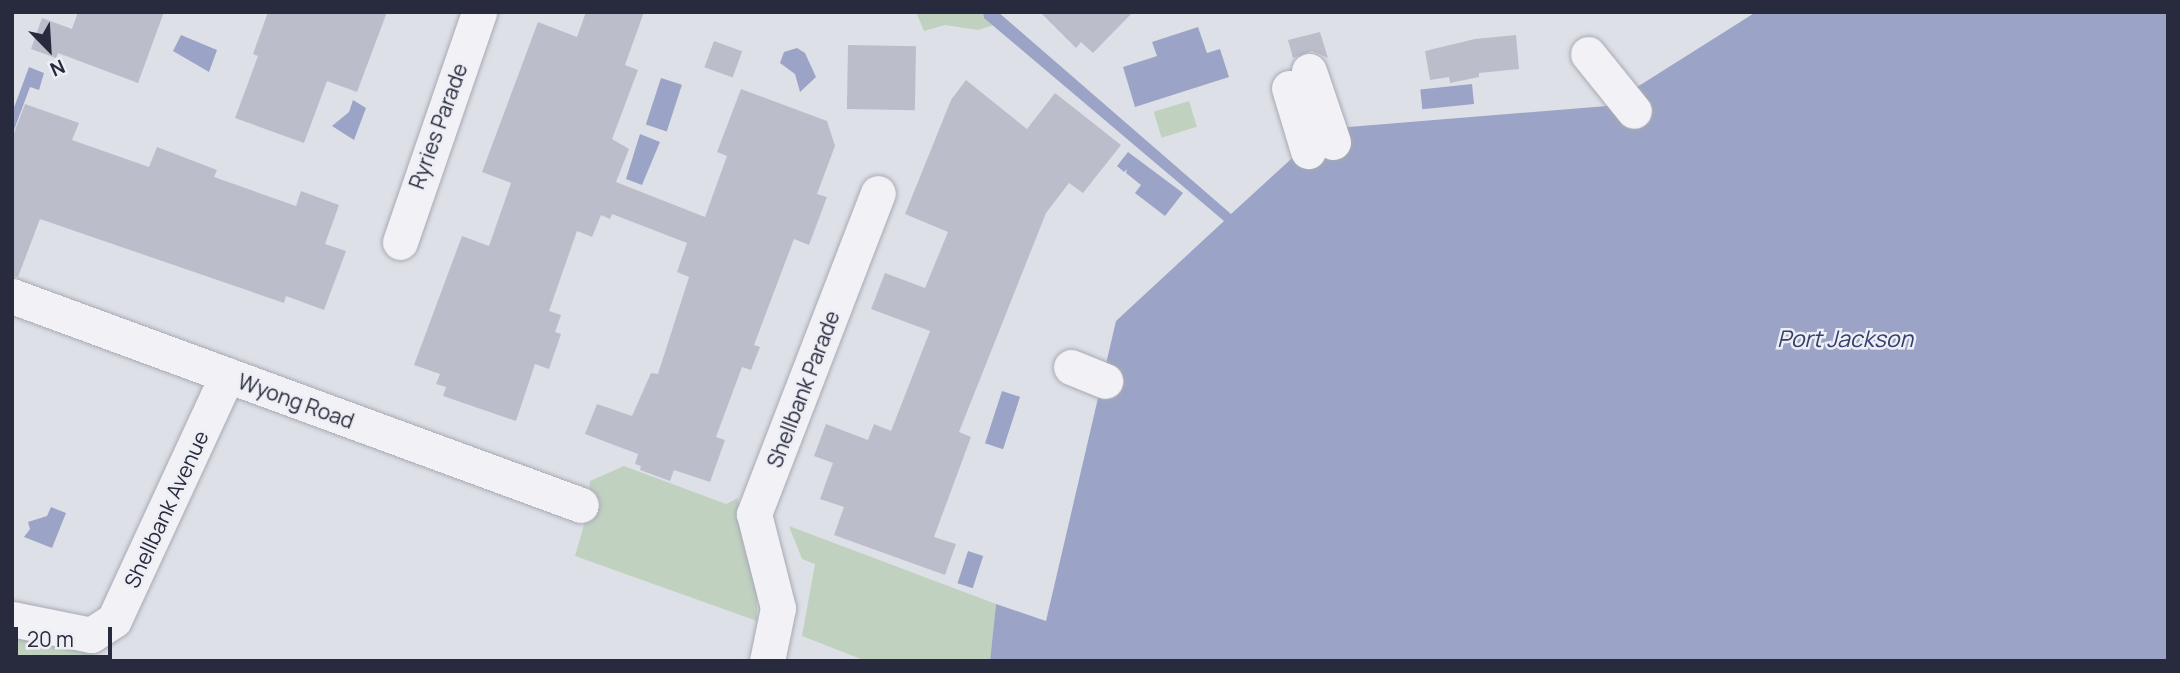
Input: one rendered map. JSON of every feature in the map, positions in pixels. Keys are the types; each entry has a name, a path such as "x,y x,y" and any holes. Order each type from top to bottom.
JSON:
{"street":[{"name":"Ryries Parade","path":"400,242 479,12"},
{"path":"1588,54 1634,111"},
{"path":"1299,80 1320,146"},
{"name":"Shellbank Parade","path":"766,661 777,620 777,587 754,514 878,193"},
{"name":"Wyong Road","path":"12,296 581,505"},
{"path":"1071,367 1105,381"},
{"name":"Shellbank Avenue","path":"12,619 91,635 114,620 227,375"}],"green space":[{"path":"916,12 1000,12 1000,18 997,24 978,30 945,25 924,31"},
{"path":"1189,101 1197,127 1162,138 1154,112"},
{"path":"624,466 726,504 738,498 744,548 757,591 757,621 575,556 586,518 590,481"},
{"path":"789,526 996,604 990,661 866,661 802,636 815,564 802,559"},
{"path":"12,636 103,657 102,661 12,661"}],"water":[{"name":"Port Jackson","path":"983,12 998,12 1231,214 1324,129 1607,106 1756,12 2168,12 2168,661 990,661 996,604 1046,621 1116,321 1224,221 984,18"},
{"path":"1198,27 1207,53 1220,49 1229,77 1135,107 1123,67 1157,56 1152,42"},
{"path":"181,35 217,50 209,72 173,51"},
{"path":"797,48 805,53 816,77 800,92 795,74 780,63 784,52"},
{"path":"29,67 44,73 39,90 30,87 14,130 12,113"},
{"path":"661,78 682,85 667,131 646,125"},
{"path":"1472,84 1474,104 1422,109 1420,89"},
{"path":"353,100 366,108 354,140 332,126 349,112"},
{"path":"640,134 660,142 642,185 626,179"},
{"path":"1128,152 1183,193 1165,216 1135,193 1141,185 1126,173 1127,169 1124,172 1117,166"},
{"path":"1002,391 1020,397 1003,449 985,443"},
{"path":"51,507 66,513 52,548 24,537 30,529 28,522 47,516"},
{"path":"968,551 983,556 973,588 957,583"}],"building":[{"path":"78,12 164,12 138,83 58,53 56,58 31,49 42,18 72,29"},
{"path":"268,12 387,12 357,92 327,81 304,143 235,118 258,56 253,54"},
{"path":"586,12 644,12 625,65 638,70 612,139 629,149 616,182 705,217 727,156 717,152 741,89 827,121 835,146 817,194 827,197 809,245 794,239 754,345 760,347 751,370 742,367 716,437 725,440 710,482 674,470 670,481 640,470 641,466 635,464 638,454 585,434 597,404 632,416 651,373 658,374 689,277 677,272 687,243 612,214 610,219 601,215 592,237 577,231 549,311 561,315 555,332 561,334 549,369 535,364 516,421 443,396 446,387 436,384 440,374 414,365 462,236 489,246 511,183 482,172 538,22 577,37"},
{"path":"1040,12 1133,12 1093,53 1081,42 1076,48"},
{"path":"1320,32 1328,58 1312,51 1293,58 1288,40"},
{"path":"1516,35 1519,69 1479,73 1479,77 1450,83 1449,77 1430,80 1425,51 1475,39"},
{"path":"714,41 742,51 733,78 704,67"},
{"path":"848,45 916,46 915,110 847,109"},
{"path":"966,80 1027,129 1055,93 1121,145 1083,193 1069,183 1046,213 959,432 971,437 934,537 956,544 945,575 834,535 844,507 820,499 833,463 814,456 826,424 868,440 874,424 891,431 930,331 871,309 885,273 925,288 948,232 905,214 951,100"},
{"path":"25,104 79,123 72,140 149,167 157,147 217,170 214,177 296,206 301,191 339,205 325,244 346,251 324,310 286,296 284,303 40,219 18,277 12,276 12,138"}]}
